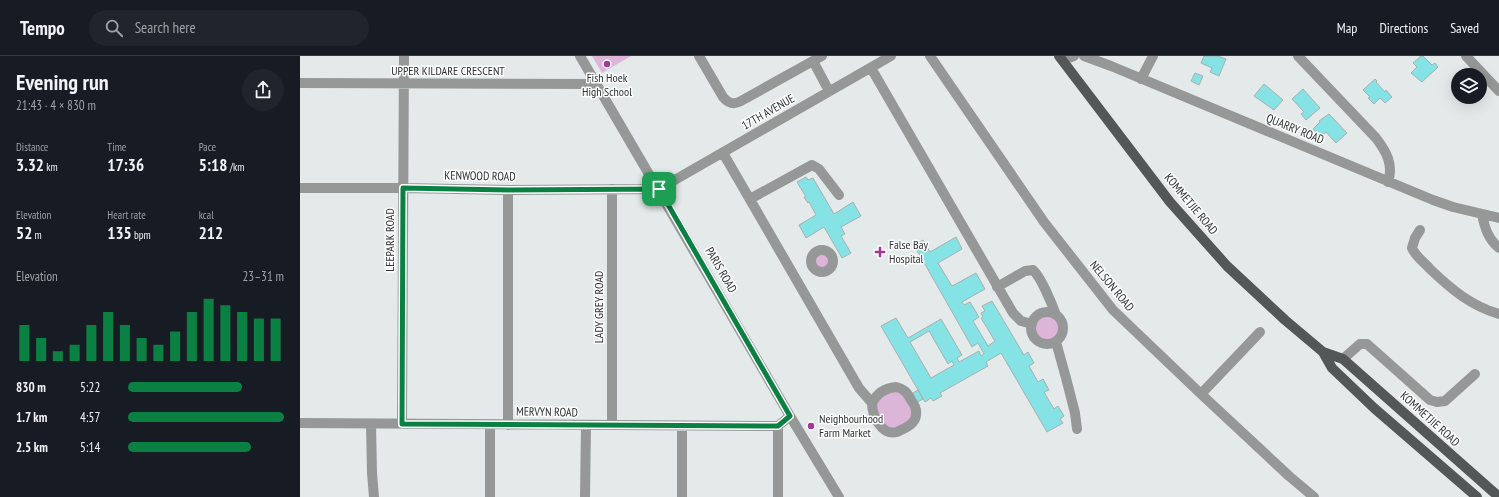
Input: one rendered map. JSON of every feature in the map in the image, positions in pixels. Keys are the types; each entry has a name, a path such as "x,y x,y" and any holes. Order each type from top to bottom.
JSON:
{"main road":[{"name":"KOMMETJIE ROAD","path":"1061,58 1170,202 1228,266 1285,320 1323,352 1332,368 1374,408 1477,497"},
{"name":"KOMMETJIE ROAD","path":"1323,352 1343,359 1499,497"}],"street":[{"name":"LEEPARK ROAD","path":"402,424 404,56"},
{"name":"PARIS ROAD","path":"580,56 659,189 790,416 839,497"},
{"path":"699,56 723,97 728,102 733,104 822,56"},
{"name":"17TH AVENUE","path":"659,189 891,56"},
{"name":"NELSON ROAD","path":"930,56 1047,226 1113,310 1288,476 1314,497"},
{"path":"1061,58 1074,56"},
{"name":"QUARRY ROAD","path":"1084,56 1433,200 1482,215 1499,218"},
{"path":"1141,79 1153,56"},
{"path":"1298,56 1384,148 1391,170 1388,182"},
{"path":"1466,56 1499,92"},
{"path":"813,61 829,91"},
{"path":"871,68 1015,316 1021,321 1032,324"},
{"name":"UPPER KILDARE CRESCENT","path":"300,83 596,84"},
{"path":"723,153 796,276 859,388 872,403 874,416 881,426 886,430 897,432 911,425 917,414 916,408 907,392 901,388 889,388 877,394 872,403"},
{"path":"750,199 808,165 812,165 819,169 840,195"},
{"name":"KENWOOD ROAD","path":"300,188 508,190 659,189"},
{"name":"LADY GREY ROAD","path":"612,189 612,425"},
{"path":"508,190 508,425"},
{"path":"1482,215 1488,234 1499,248"},
{"path":"1420,230 1415,238 1412,248 1418,257 1451,289 1479,307 1499,314"},
{"path":"796,276 812,267"},
{"path":"997,287 1025,271 1033,270 1036,274 1049,297 1056,315 1062,323 1063,329 1060,338 1056,342 1046,344 1037,341 1032,333 1032,324 1034,319 1042,313 1047,312 1056,315"},
{"path":"1201,394 1260,332"},
{"path":"1056,342 1068,385 1077,429"},
{"path":"1343,359 1360,344 1367,344 1430,400 1437,402 1445,401 1475,374"},
{"path":"778,497 778,426 790,416"},
{"name":"MERVYN ROAD","path":"300,423 586,426 778,426"},
{"path":"371,424 374,497"},
{"path":"490,425 490,497"},
{"path":"586,426 586,497"},
{"path":"682,426 682,497"}],"shaded area":[{"name":"Fish Hoek High School","path":"592,56 631,56 602,73"},
{"path":"822,250 830,253 833,261 830,269 822,272 814,269 811,261 814,253"},
{"path":"1044,312 1050,312 1060,319 1063,328 1062,334 1056,341 1050,344 1044,344 1034,337 1031,331 1031,325 1038,315"},
{"path":"896,387 917,414 897,432 881,426 874,398"}],"building":[{"path":"1204,56 1218,56 1226,59 1219,76 1210,72 1212,68 1201,63"},
{"path":"1423,56 1432,65 1435,63 1438,67 1422,82 1411,73 1417,67 1413,63"},
{"path":"1195,73 1203,76 1199,85 1191,81"},
{"path":"1375,79 1385,92 1386,90 1392,97 1385,103 1380,98 1374,104 1363,90"},
{"path":"1264,84 1283,100 1274,110 1254,96"},
{"path":"1303,89 1320,108 1306,120 1301,114 1304,112 1292,99"},
{"path":"1329,114 1347,133 1336,143 1326,132 1320,137 1313,129 1320,122 1319,121"},
{"path":"806,177 808,180 813,178 834,214 853,202 861,216 841,227 845,234 841,236 851,253 842,258 824,227 806,238 799,225 816,215 809,202 808,203 804,197 806,197 797,182"},
{"name":"False Bay Hospital","path":"956,237 962,249 938,263 952,286 976,273 985,289 962,302 964,305 970,302 979,317 973,321 988,346 995,341 981,318 983,317 981,313 985,311 982,306 992,301 1024,355 1028,352 1034,363 1029,366 1038,382 1043,379 1049,390 1044,392 1054,409 1058,406 1064,416 1060,419 1063,423 1047,432 1001,353 986,362 988,366 940,393 942,396 933,401 931,398 925,402 881,326 896,318 908,338 941,319 962,355 957,358 959,362 979,351 981,356 984,354 978,343 972,347 914,245 923,240 930,252","holes":["929,331 948,364 952,361 954,365 931,378 910,342"]},
{"path":"918,390 923,399 912,405 906,397"}],"place":[{"name":"Fish Hoek High School","path":"607,64"},
{"name":"False Bay Hospital","path":"880,252"},
{"name":"Neighbourhood Farm Market","path":"811,426"}],"route":[{"path":"403,188 508,190 659,189 790,416 778,426 402,424 403,188"}]}
